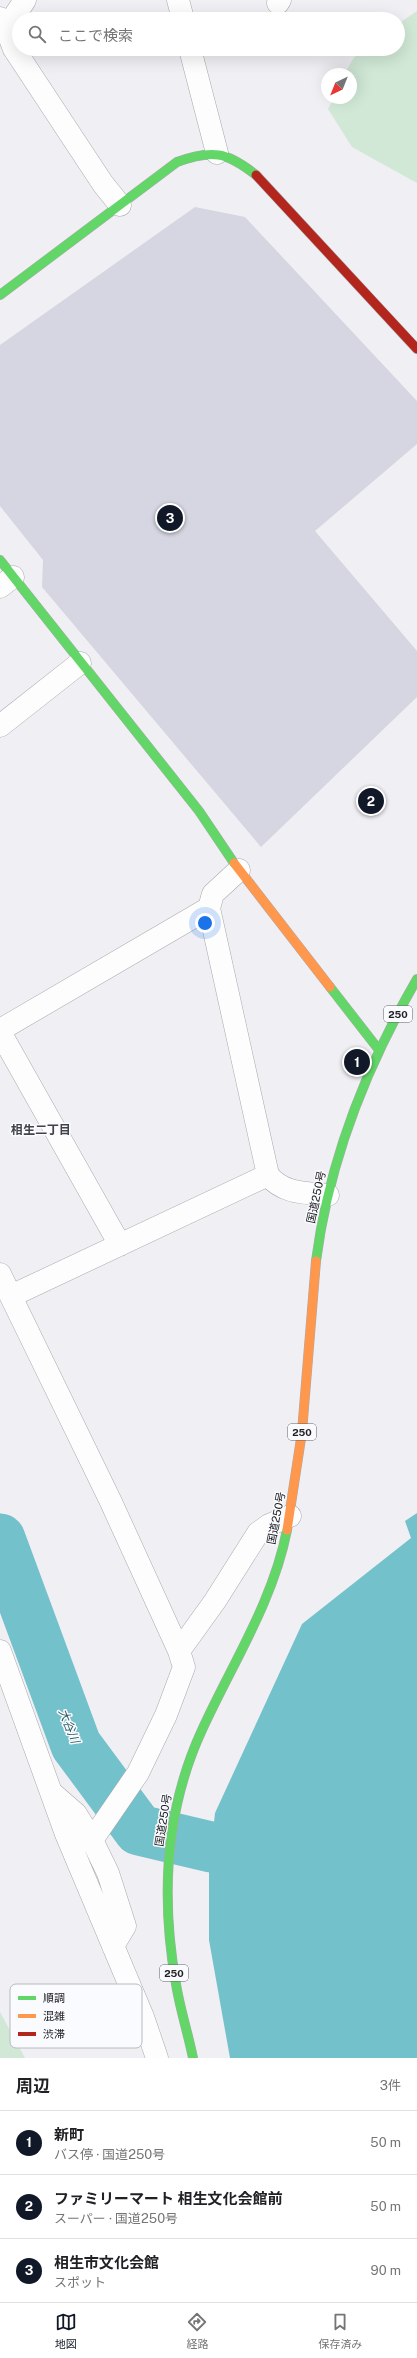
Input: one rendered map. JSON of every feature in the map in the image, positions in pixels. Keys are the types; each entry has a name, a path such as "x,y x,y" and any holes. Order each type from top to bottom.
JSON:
{"main road":[{"path":"0,295 177,162 198,153 217,153 231,157 258,177 417,349"},
{"path":"4,574 80,663 199,810 239,870 379,1050"},
{"name":"国道250号","path":"193,2058 176,1985 169,1933 169,1854 177,1800 185,1770 201,1731 255,1624 276,1574 290,1516 304,1417 316,1258 328,1195 338,1155 364,1078 417,979"}],"street":[{"path":"13,12 25,0"},
{"path":"178,0 181,12"},
{"path":"12,13 4,21 12,44"},
{"path":"19,56 103,184 120,205"},
{"path":"192,56 217,153"},
{"path":"0,726 80,663"},
{"path":"239,870 213,894 210,908 268,1175 275,1184 286,1190 328,1195"},
{"path":"120,1245 0,1031 210,908"},
{"path":"11,1296 268,1175"},
{"path":"0,1274 111,1502 179,1651 184,1667 166,1715 138,1773 92,1840"},
{"path":"179,1651 215,1601 258,1533 269,1525 290,1516"},
{"path":"0,1651 66,1834 128,1984"},
{"path":"51,1792 76,1814 92,1840 108,1873 125,1926 113,1946"},
{"path":"142,2020 157,2058"}],"green space":[{"path":"417,11 417,183 352,147 328,109 331,104 357,104 357,68 348,68 356,56 405,56 405,19"},
{"path":"0,2012 10,2030 10,2048 20,2048 25,2058 0,2058"}],"water":[{"path":"417,1513 417,2058 230,2058 209,1940 209,1871 215,1813 302,1624 411,1538 405,1521"}],"building":[{"path":"195,207 245,217 417,401 417,444 315,531 417,651 417,697 261,847 42,587 43,560 0,506 0,345"}],"waterway":[{"name":"大谷川","path":"0,1539 76,1745 139,1830 211,1847"}],"traffic: fast":[{"path":"0,295 177,162 200,155 219,155 236,161 256,175"},
{"path":"0,560 199,811 234,863"},
{"path":"316,1261 330,1187 352,1115 382,1046 417,979"},
{"path":"330,987 379,1050"},
{"path":"193,2058 176,1984 171,1952 168,1887 174,1823 180,1791 190,1760 202,1730 262,1608 281,1557 287,1530"}],"traffic: slow":[{"path":"234,863 330,987"},
{"path":"287,1530 302,1432 316,1261"}],"traffic: jam":[{"path":"256,175 417,349"}],"place":[{"name":"相生市文化会館","path":"170,518"},
{"name":"ファミリーマート 相生文化会館前","path":"371,801"},
{"name":"新町","path":"357,1062"}],"district":[{"name":"相生二丁目","path":"41,1130"}]}
